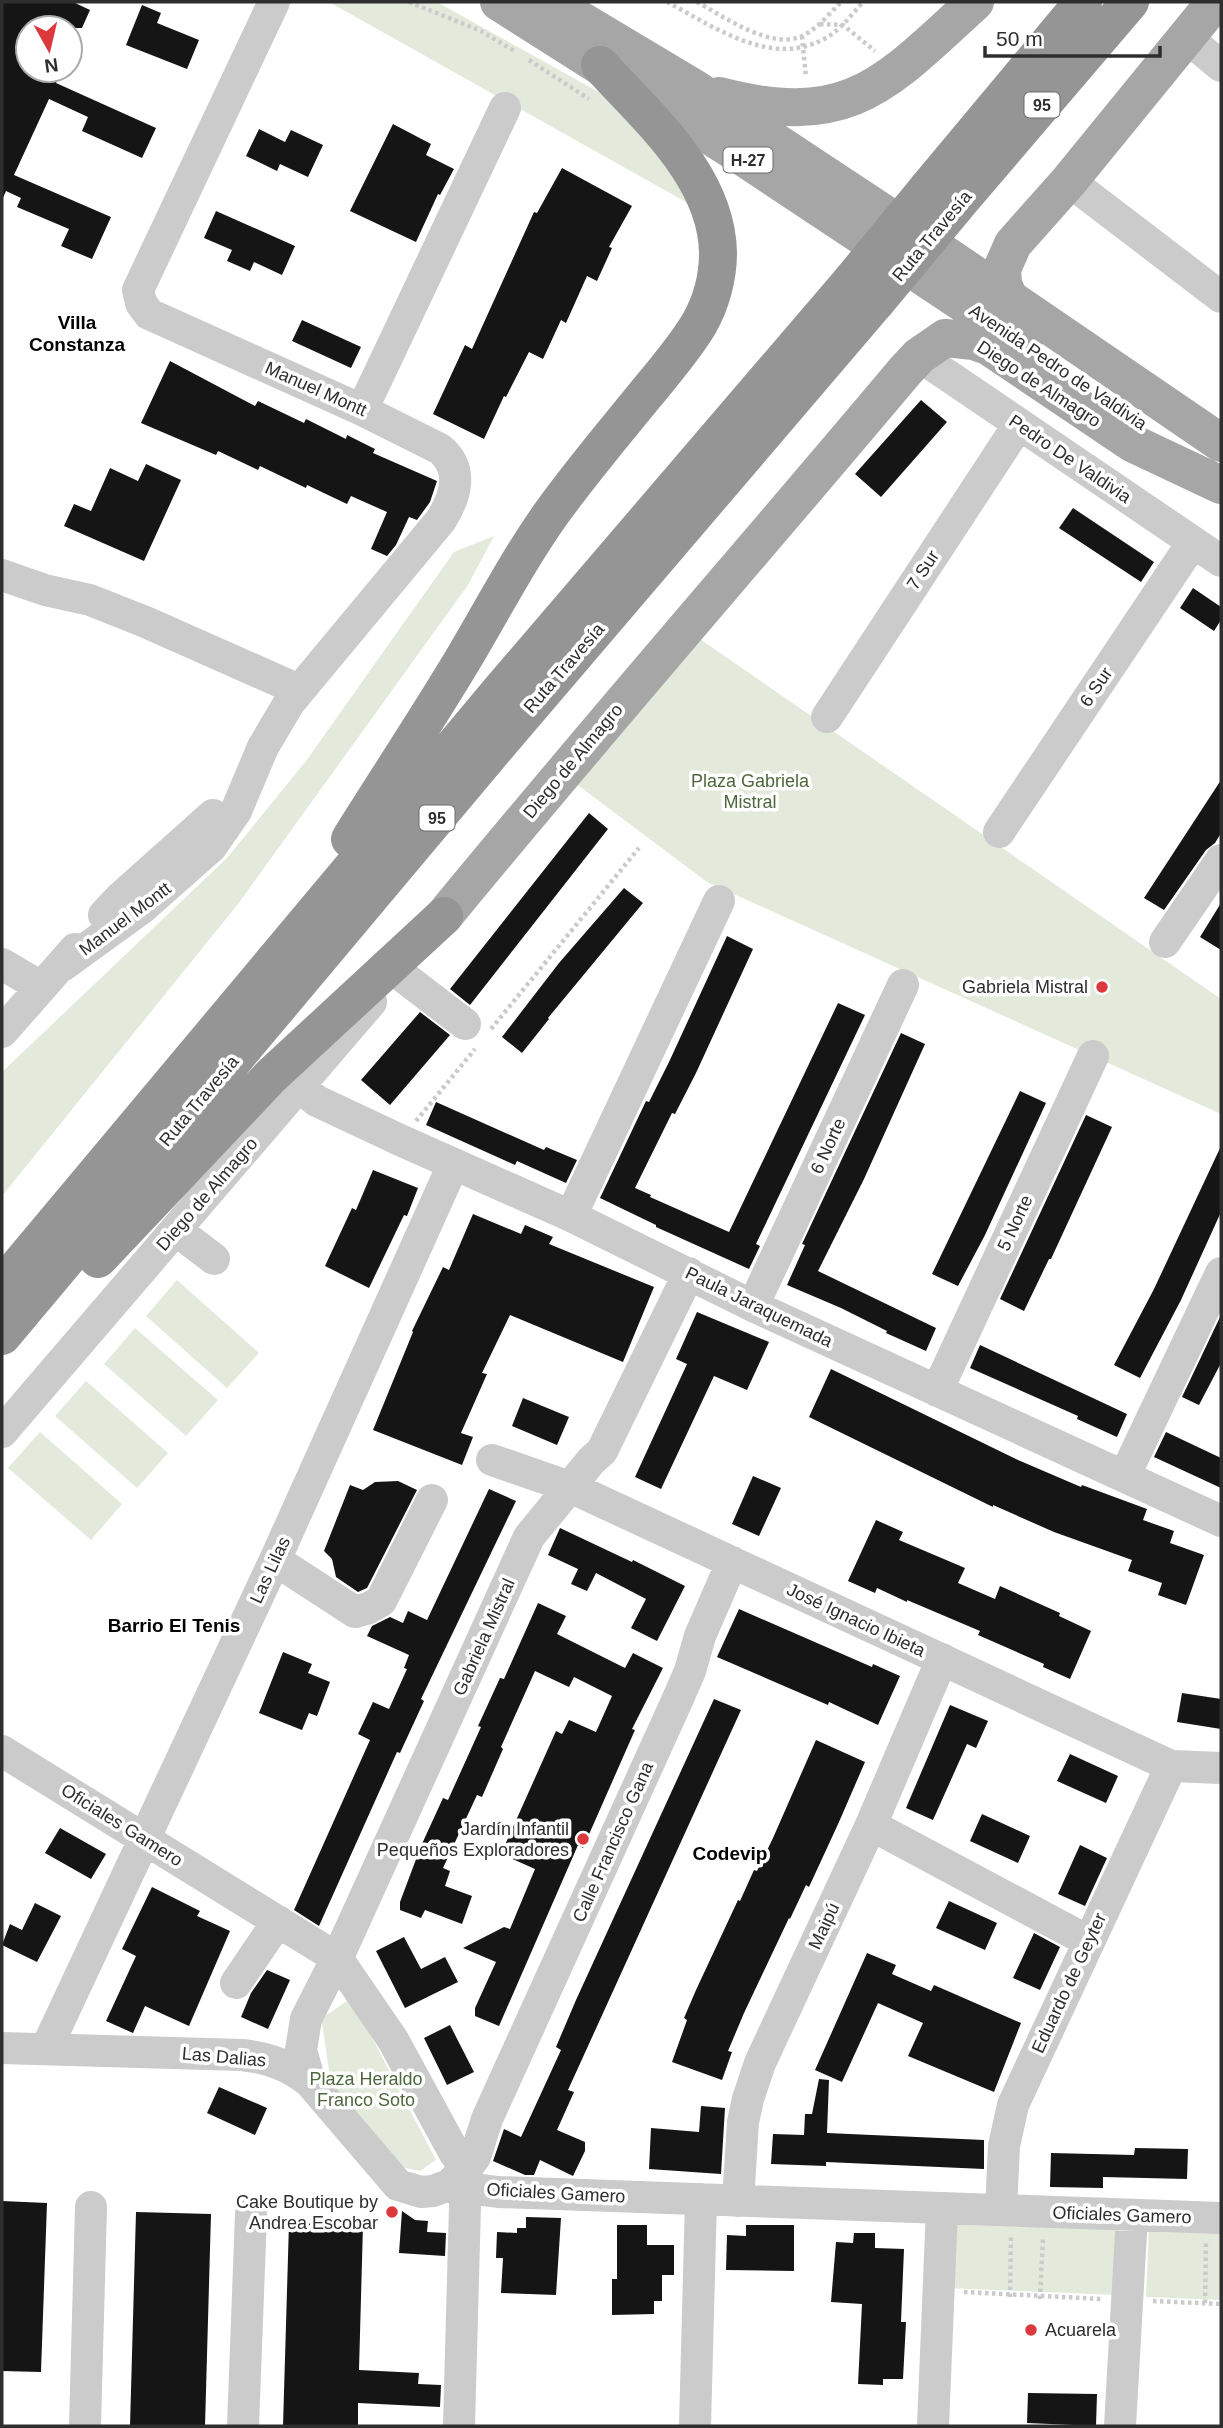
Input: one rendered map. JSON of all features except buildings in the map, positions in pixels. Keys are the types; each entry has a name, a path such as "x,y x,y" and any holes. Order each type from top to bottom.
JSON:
{"highway":[{"name":"Ruta Travesía","path":"2,1336 487,758 941,198 1083,2"},
{"name":"Ruta Travesía","path":"941,198 1130,2"},
{"path":"293,937 344,848 431,711 527,549 581,474 689,340 709,303 715,283 718,250 711,212 704,194 659,130 600,65"},
{"name":"Ruta Travesía","path":"2,1286 500,691 864,291"},
{"path":"2,1354 95,1262 271,1076 444,916"}],"main road":[{"name":"H-27","path":"499,2 906,247"},
{"name":"H-27","path":"550,2 694,88 906,247"},
{"path":"694,88 761,105 808,107 852,98 900,71 975,2"},
{"path":"1009,298 1002,278 1007,253 1215,2"},
{"name":"Avenida Pedro de Valdivia","path":"906,247 1009,298 1221,443"},
{"name":"Avenida Pedro de Valdivia","path":"906,247 1126,412 1221,478"},
{"name":"Diego de Almagro","path":"444,916 564,769 919,356 945,338 974,341 988,346 1132,443 1221,485"}],"street":[{"name":"Manuel Montt","path":"2,1032 51,976 142,908 211,847 236,811 280,716 441,520 453,496 456,476 451,461 430,442 149,314 141,303 138,290 274,2"},
{"path":"1186,37 1221,66"},
{"path":"362,410 505,108"},
{"path":"1069,181 1221,297"},
{"name":"Pedro De Valdivia","path":"919,356 1221,561"},
{"name":"7 Sur","path":"827,717 1019,424"},
{"name":"6 Sur","path":"999,832 1193,542"},
{"path":"2,575 102,605 299,690"},
{"path":"1165,942 1221,860"},
{"path":"572,1216 719,901"},
{"name":"Diego de Almagro","path":"2,1432 444,916"},
{"path":"2,964 51,976"},
{"path":"397,972 478,1033"},
{"name":"6 Norte","path":"753,1306 903,985"},
{"name":"5 Norte","path":"937,1391 1093,1056"},
{"name":"Paula Jaraquemada","path":"299,1087 317,1101 453,1165 572,1216 753,1306 1221,1521"},
{"name":"Las Lilas","path":"46,2049 275,1560 453,1165"},
{"path":"176,1230 214,1259"},
{"name":"Gabriela Mistral","path":"310,2082 301,2050 306,2019 337,1958 529,1537 608,1440 689,1273"},
{"path":"1125,1475 1221,1273"},
{"name":"José Ignacio Ibieta","path":"492,1460 570,1487 1171,1766 1221,1768"},
{"path":"275,1560 355,1612 369,1608 381,1601 432,1500"},
{"name":"Calle Francisco Gana","path":"459,2426 456,2181 475,2157 486,2119 681,1692 700,1636 732,1562"},
{"name":"Maipú","path":"737,2200 743,2122 760,2063 871,1825 942,1659"},
{"name":"Oficiales Gamero","path":"2,1751 337,1958 393,2040 456,2181 498,2192 1214,2218"},
{"name":"Eduardo de Geyter","path":"1006,2211 1004,2146 1013,2105 1171,1766"},
{"path":"871,1825 1088,1941"},
{"path":"236,1983 278,1921"},
{"name":"Gabriela Mistral","path":"242,2055 277,2039 306,2019"},
{"name":"Las Dalias","path":"2,2048 242,2055 274,2061 295,2070 310,2082 398,2185 421,2192 456,2181"},
{"path":"695,2426 701,2199"},
{"path":"85,2426 91,2207"},
{"path":"933,2426 942,2208"},
{"path":"243,2426 251,2214"},
{"path":"1120,2426 1132,2215"}],"path":[{"path":"409,2 481,31 598,105"},
{"path":"667,2 741,42 780,48 804,47 825,39 843,25 863,2"},
{"path":"697,2 739,27 780,39 802,36 841,2"},
{"path":"819,23 843,25 900,71"},
{"path":"802,36 808,107"},
{"path":"400,1140 478,1033 639,848"},
{"path":"1006,2211 1009,2296"},
{"path":"1040,2297 1044,2212"},
{"path":"1205,2303 1214,2218"},
{"path":"938,2290 1009,2296 1221,2304"}],"green space":[{"path":"329,2 437,2 604,95 662,149 693,206"},
{"path":"494,536 468,585 238,904 2,1196 2,1072 227,858 306,761 454,552"},
{"name":"Plaza Gabriela Mistral","path":"694,635 1221,999 1221,1114 707,882 571,780"},
{"path":"177,1280 259,1353 227,1388 146,1316"},
{"path":"135,1328 218,1400 186,1436 104,1364"},
{"path":"86,1381 168,1453 137,1488 55,1416"},
{"path":"40,1432 122,1504 91,1540 8,1468"},
{"name":"Plaza Heraldo Franco Soto","path":"347,2001 359,2013 436,2160 420,2171 401,2167 331,2083 322,2023 325,2016"},
{"path":"950,2219 1119,2227 1116,2295 947,2288"},
{"path":"1149,2228 1221,2231 1221,2300 1146,2297"}],"place":[{"name":"Gabriela Mistral","path":"1102,987"},
{"name":"Jardín Infantil Pequeños Exploradores","path":"583,1839"},
{"name":"Cake Boutique by Andrea Escobar","path":"392,2212"},
{"name":"Acuarela","path":"1031,2330"}],"district":[{"name":"Villa Constanza","path":"77,333"},
{"name":"Barrio El Tenis","path":"174,1625"},
{"name":"Codevip","path":"730,1853"}]}
